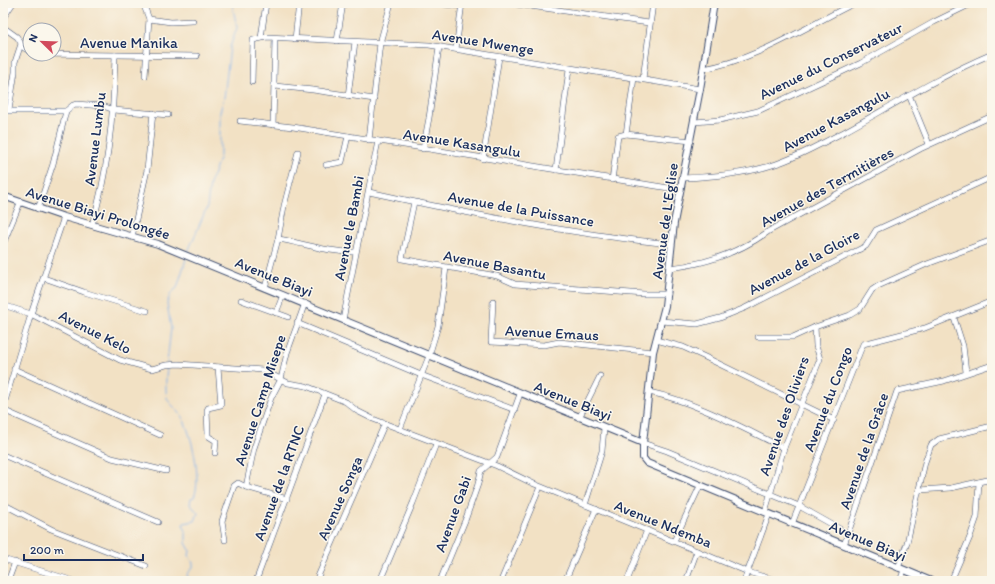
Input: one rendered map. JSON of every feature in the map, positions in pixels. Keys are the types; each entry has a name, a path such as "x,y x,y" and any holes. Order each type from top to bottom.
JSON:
{"street":[{"path":"3,18 13,3"},
{"path":"35,3 79,3"},
{"path":"143,3 149,19 145,76"},
{"path":"252,82 253,40 261,38 266,3"},
{"path":"295,39 299,3"},
{"path":"337,41 343,3"},
{"path":"369,140 380,44 390,3"},
{"path":"434,3 462,5 456,49"},
{"path":"509,3 649,23"},
{"path":"643,79 649,23 653,3"},
{"name":"Avenue de L'Eglise","path":"643,444 653,352 667,294 671,244 700,89 714,3"},
{"path":"703,69 720,65 765,48 855,3"},
{"name":"Avenue du Conservateur","path":"694,122 720,120 758,111 861,63 934,22 973,3"},
{"path":"149,19 171,22 193,21"},
{"path":"3,27 17,37 21,44 15,62 15,72 6,110 66,111"},
{"name":"Avenue Mwenge","path":"261,38 380,44 415,44 456,49 700,89"},
{"path":"274,125 275,38"},
{"path":"348,96 355,42"},
{"path":"423,149 429,118 438,47"},
{"name":"Avenue Manika","path":"62,54 196,56"},
{"name":"Avenue Kasangulu","path":"683,178 710,177 738,173 776,164 817,146 966,65 992,54"},
{"name":"Avenue Lumbu","path":"92,225 100,196 114,110 115,55"},
{"path":"483,159 499,57"},
{"path":"556,170 569,68"},
{"path":"626,134 634,78"},
{"path":"275,86 313,90 374,100"},
{"path":"909,95 929,144"},
{"path":"38,209 53,164 66,111 75,104 104,106 114,110 168,115"},
{"path":"132,238 149,156 153,113"},
{"name":"Avenue des Termitières","path":"670,268 690,266 745,247 769,231 929,144 992,116"},
{"name":"Avenue Kasangulu","path":"240,121 348,136 680,190"},
{"path":"612,180 618,136 626,134 690,141"},
{"path":"326,165 342,162 348,136"},
{"name":"Avenue le Bambi","path":"343,320 355,252 369,192 378,141"},
{"path":"265,288 298,152"},
{"name":"Avenue de la Gloire","path":"661,321 697,324 714,320 745,308 866,246 876,230 992,177"},
{"name":"Avenue de la Puissance","path":"369,192 450,210 591,233 671,244"},
{"name":"Avenue Biayi Prolongée","path":"3,196 38,209 132,238 158,244 188,256"},
{"path":"3,244 20,202"},
{"name":"Avenue Basantu","path":"414,202 401,258 446,268 496,276 515,284 667,294"},
{"path":"64,217 31,314 3,409 107,456 131,464 166,471"},
{"path":"278,239 314,245 334,252 355,252"},
{"name":"Avenue des Oliviers","path":"758,337 793,337 856,312 872,290 886,282 992,240"},
{"name":"Avenue Biayi","path":"188,256 643,444 643,455 645,462 931,581"},
{"path":"400,429 429,356 440,316 446,268"},
{"path":"44,278 147,311"},
{"path":"276,313 283,295"},
{"path":"241,300 288,317"},
{"name":"Avenue Emaus","path":"493,301 491,342 544,345 559,342 653,352"},
{"name":"Avenue du Congo","path":"792,524 863,343 898,336 954,318 992,301"},
{"name":"Avenue Camp Misepe","path":"287,499 246,487 254,448 271,398 281,379 297,323 305,304"},
{"name":"Avenue Kelo","path":"3,306 31,314 120,360 152,369 166,365 178,364 263,370 291,384 306,386 346,402 362,414 385,423"},
{"path":"954,318 963,346 966,372"},
{"path":"297,323 421,375 515,410"},
{"name":"Avenue des Oliviers","path":"744,581 767,513 770,495 784,448 820,359 816,346 815,327"},
{"path":"656,340 683,347 802,403 834,420"},
{"name":"Avenue de la Grâce","path":"844,545 897,391 944,381 966,372 992,365"},
{"path":"215,453 216,441 208,436 207,410 208,408 221,405 218,367"},
{"path":"14,369 160,435"},
{"path":"579,418 600,376"},
{"path":"649,392 672,397 692,404 784,448"},
{"name":"Avenue de la RTNC","path":"256,581 326,394"},
{"name":"Avenue Gabi","path":"440,581 466,518 481,471 497,457 501,450 520,394"},
{"name":"Avenue Ndemba","path":"385,423 436,444 490,463 540,487 585,504 748,572 778,581"},
{"name":"Avenue Songa","path":"316,581 385,423"},
{"path":"900,581 901,569 925,462 934,441 992,426"},
{"path":"585,504 602,451 604,428"},
{"path":"380,581 436,444"},
{"path":"643,444 674,454 799,506 840,529"},
{"path":"3,455 158,522"},
{"path":"919,490 950,488 992,479"},
{"path":"951,581 970,537 978,512 979,482"},
{"path":"225,540 222,521 234,486 238,483 246,487"},
{"path":"674,541 700,486"},
{"path":"501,581 540,487"},
{"path":"3,504 65,535 146,566"},
{"path":"565,581 596,509"},
{"path":"627,581 647,530"},
{"path":"686,581 697,551"},
{"path":"3,559 15,562 56,578 74,581"},
{"path":"8,581 15,562"}],"waterway":[{"path":"187,254 207,207 210,184 220,156 220,112 224,98 230,47 237,28 232,3"},
{"path":"167,363 171,328 167,303 171,293 177,288 186,259"},
{"path":"167,367 167,398 181,414 189,434 195,457 197,479 196,489 194,497 191,498 190,504 198,513 195,521 184,523 183,525 186,531 186,543 190,550 189,556 193,563 193,567 187,575 190,581"}]}
